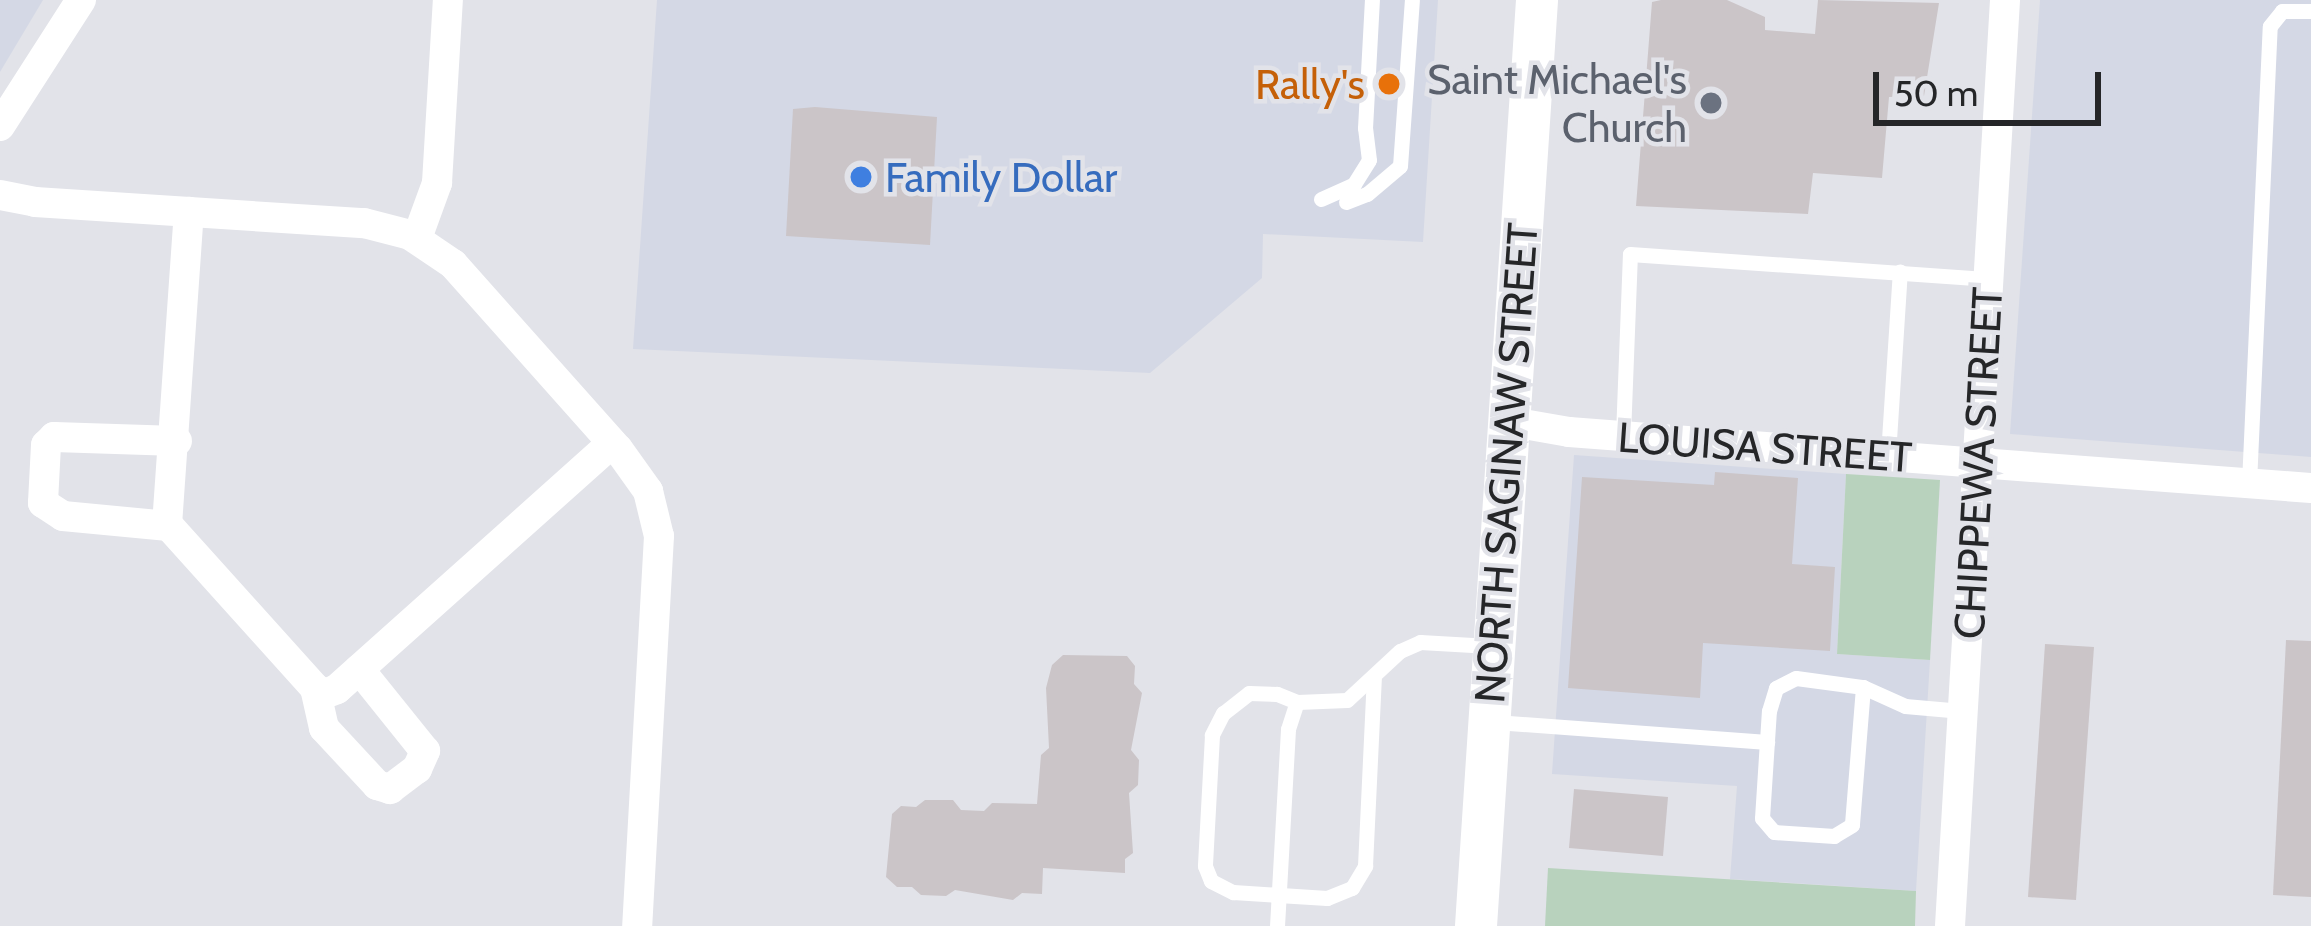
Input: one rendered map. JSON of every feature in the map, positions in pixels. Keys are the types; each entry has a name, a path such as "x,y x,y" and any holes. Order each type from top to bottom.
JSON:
{"main road":[{"name":"NORTH SAGINAW STREET","path":"1476,926 1537,0"}],"street":[{"path":"0,126 81,0"},
{"path":"417,238 437,183 448,0"},
{"name":"CHIPPEWA STREET","path":"1950,926 2005,0"},
{"path":"0,195 376,224 417,238 453,264 613,443 648,491 659,536 637,926"},
{"path":"167,525 177,441 189,212"},
{"name":"LOUISA STREET","path":"1506,421 1623,436 2311,488"},
{"path":"177,441 62,435 49,440 42,497 50,511 167,525 319,696 320,723 371,780 390,789 422,763 423,744 359,669"},
{"path":"319,696 337,689 613,443"}],"lane":[{"path":"1321,199 1354,184 1369,160 1365,128 1372,0"},
{"path":"1346,202 1367,194 1400,166 1412,0"},
{"path":"2249,483 2270,26 2282,10 2311,11"},
{"path":"1623,436 1630,254 1989,279"},
{"path":"1888,455 1900,272"},
{"path":"1374,678 1365,866 1352,888 1327,898 1279,896 1233,892 1211,881 1205,866 1212,735 1223,713 1249,693 1277,694 1297,702 1347,700 1400,651 1420,642 1493,647"},
{"path":"1863,687 1852,825 1834,836 1774,832 1762,818 1776,688 1796,679 1863,687 1904,706 1963,711"},
{"path":"1277,926 1288,728 1297,702"},
{"path":"1488,722 1767,742"}],"shaded area":[{"path":"0,0 43,0 0,72"},
{"path":"657,0 1438,0 1423,242 1263,234 1262,278 1150,373 633,349"},
{"path":"2040,0 2311,0 2311,457 2010,434"},
{"path":"1574,455 1846,474 1837,654 1930,660 1916,891 1730,879 1737,786 1552,774"}],"green space":[{"path":"1846,474 1940,480 1930,660 1837,654"},
{"path":"1548,868 1916,891 1915,926 1545,926"}],"building":[{"path":"1727,0 1765,17 1765,30 1815,34 1818,0 1939,3 1924,96 1889,97 1882,178 1813,173 1808,214 1636,206 1652,2"},
{"name":"Family Dollar","path":"793,109 937,117 930,245 786,236"},
{"path":"1715,472 1798,478 1792,564 1835,567 1830,651 1703,643 1700,698 1568,688 1582,477 1714,485"},
{"path":"2286,640 2311,641 2311,897 2273,895"},
{"path":"2045,644 2094,647 2076,900 2028,897"},
{"path":"1063,655 1127,656 1135,666 1134,684 1142,693 1131,750 1139,760 1138,785 1129,793 1133,853 1125,859 1125,873 1043,868 1042,894 1022,893 1013,900 955,890 946,896 921,895 912,887 897,887 886,877 892,814 901,806 953,800 961,810 984,811 992,803 1037,804 1041,755 1049,748 1046,688 1052,665"},
{"path":"1574,789 1668,797 1663,856 1569,848"}],"place":[{"name":"Rally's","path":"1389,84"},
{"name":"Saint Michael's Church","path":"1711,103"},
{"name":"Family Dollar","path":"861,177"}]}
